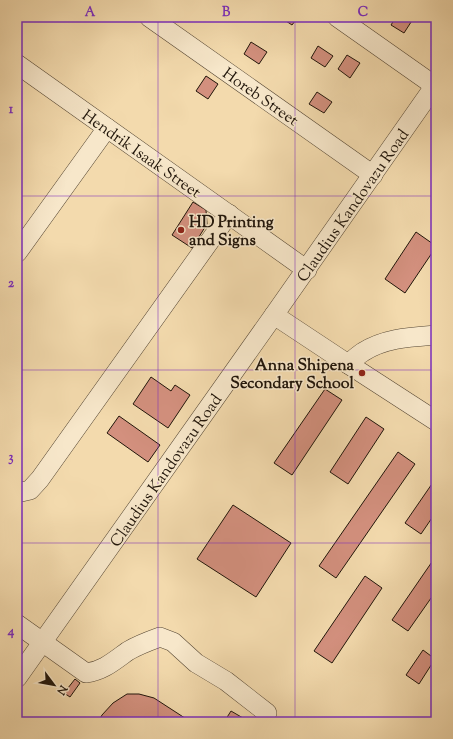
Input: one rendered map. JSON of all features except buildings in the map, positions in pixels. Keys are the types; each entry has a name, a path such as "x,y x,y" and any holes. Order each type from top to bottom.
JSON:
{"street":[{"name":"Horeb Street","path":"149,17 373,175"},
{"path":"337,17 435,85"},
{"name":"Hendrik Isaak Street","path":"17,64 307,270"},
{"name":"Claudius Kandovazu Road","path":"17,678 307,270 435,85"},
{"path":"17,253 107,128"},
{"path":"17,494 30,490 40,479 229,214"},
{"path":"274,315 436,421"},
{"path":"348,364 364,351 392,340 436,335"},
{"path":"17,624 86,673 94,672 103,668 115,662 128,651 144,642 160,637 173,642 196,663 226,681 267,713"}],"place":[{"name":"HD Printing and Signs","path":"181,230"},
{"name":"Anna Shipena Secondary School","path":"362,373"}]}
